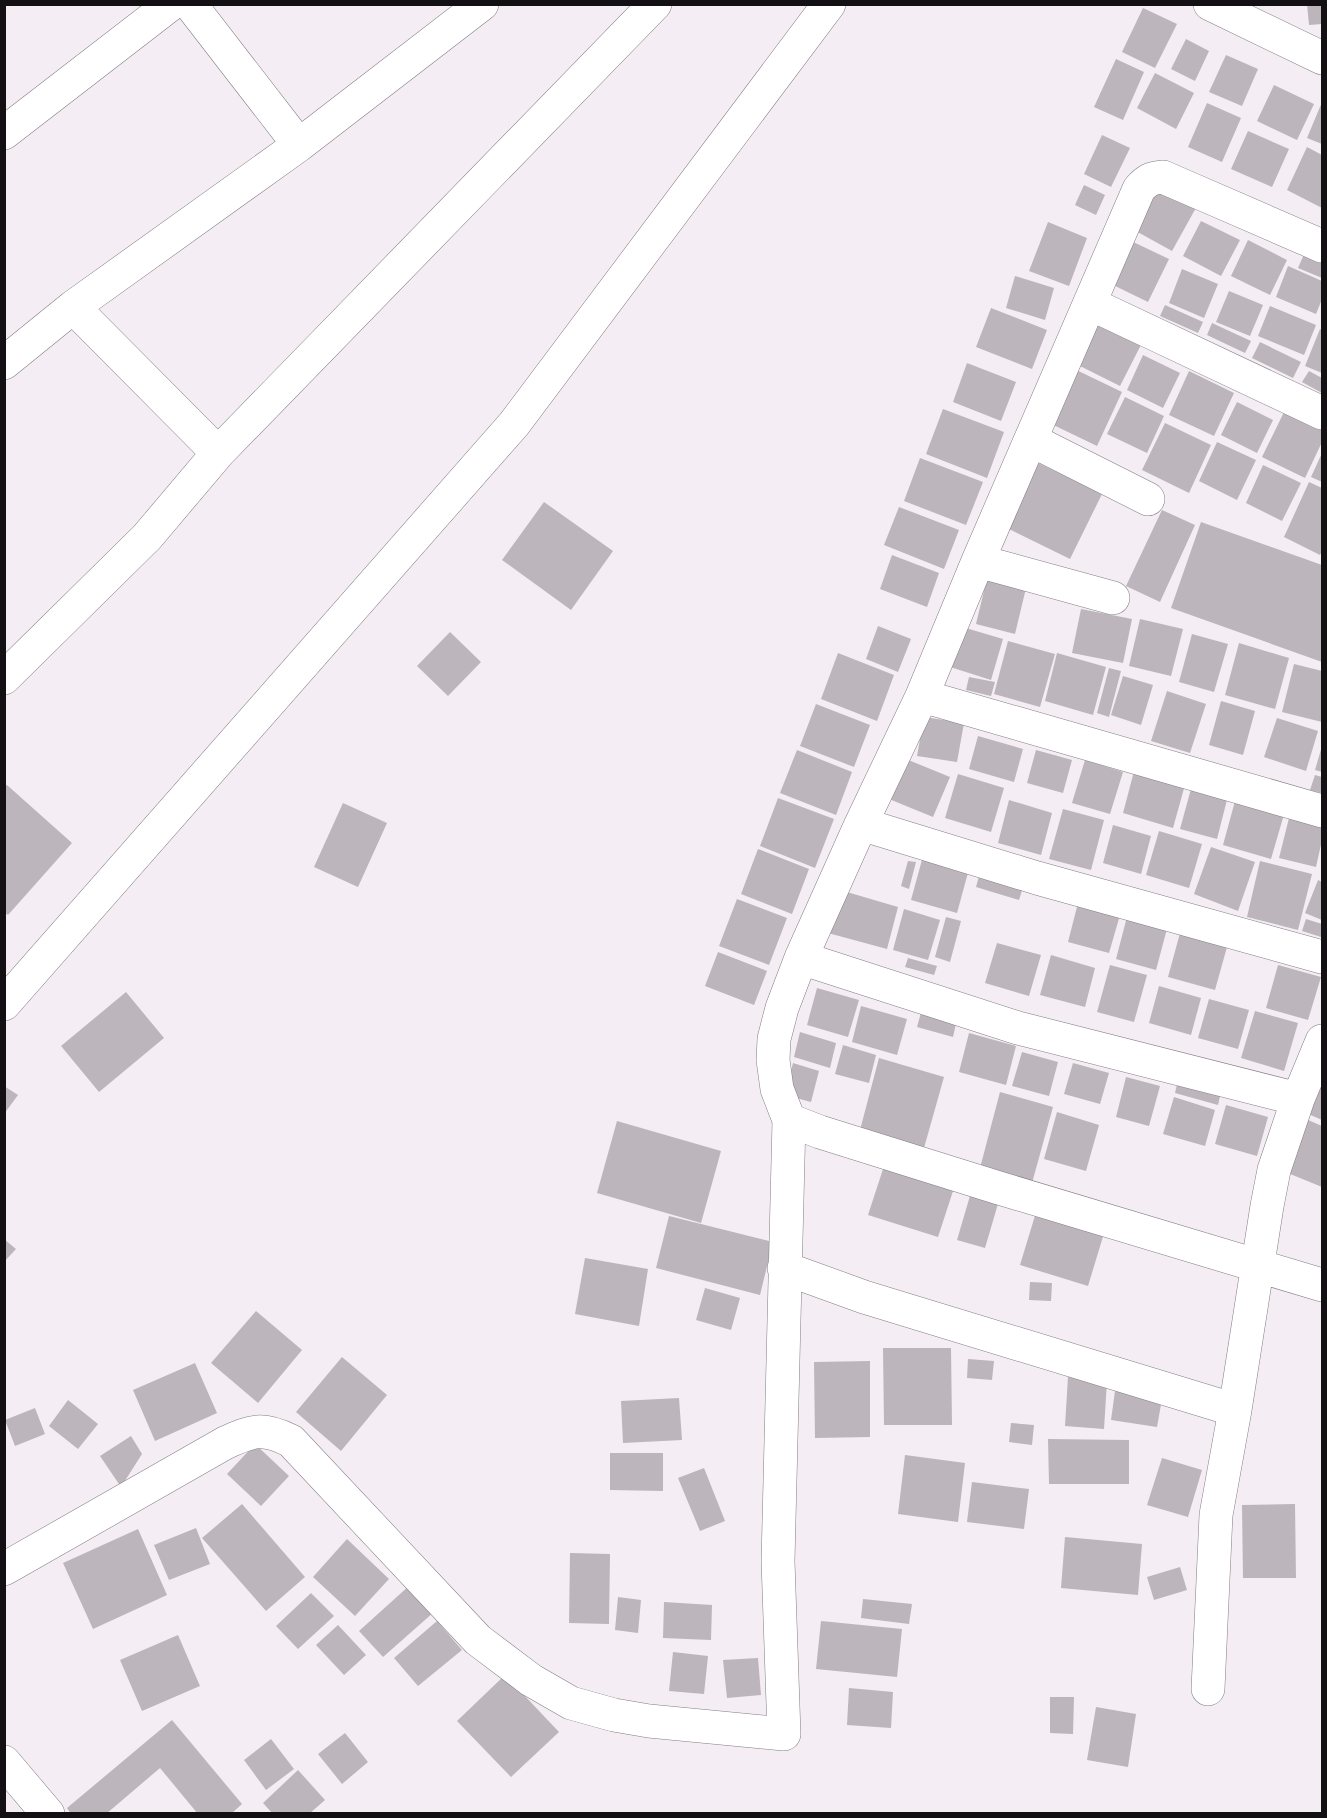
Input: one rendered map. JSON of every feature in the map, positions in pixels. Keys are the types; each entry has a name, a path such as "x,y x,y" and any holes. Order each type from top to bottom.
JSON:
{"street":[{"path":"4,133 171,4"},
{"path":"190,4 298,145"},
{"path":"4,363 73,307 298,145 482,4"},
{"path":"4,678 147,537 218,453 654,4"},
{"path":"4,1004 514,424 829,4"},
{"path":"1210,4 1323,58"},
{"path":"4,1569 225,1443 258,1431 274,1432 291,1441 478,1640 531,1680 571,1703 614,1715 784,1734 778,1561 789,1120 777,1089 773,1060 774,1039 782,1008 801,958 922,696 1139,189 1152,177 1163,177 1323,246"},
{"path":"1091,304 1323,413"},
{"path":"73,307 218,453"},
{"path":"1031,440 1148,499"},
{"path":"978,561 1113,598"},
{"path":"922,696 1323,811"},
{"path":"861,825 1037,879 1323,957"},
{"path":"801,958 1018,1028 1298,1098"},
{"path":"1208,1689 1216,1515 1274,1170 1298,1098 1323,1041"},
{"path":"789,1120 999,1188 1323,1285"},
{"path":"784,1268 864,1297 1235,1410"},
{"path":"4,1762 48,1814"}],"building":[{"path":"1307,4 1322,4 1322,24 1309,25"},
{"path":"1143,8 1177,24 1155,68 1122,52"},
{"path":"1186,39 1209,51 1195,81 1171,69"},
{"path":"1226,55 1258,69 1242,106 1209,92"},
{"path":"1116,59 1144,72 1123,120 1094,107"},
{"path":"1155,73 1194,93 1176,129 1137,108"},
{"path":"1274,85 1314,104 1297,140 1257,121"},
{"path":"1322,102 1322,144 1307,138"},
{"path":"1207,103 1241,118 1222,162 1188,147"},
{"path":"1248,131 1289,149 1272,187 1231,169"},
{"path":"1102,135 1130,148 1111,187 1084,174"},
{"path":"1307,147 1322,155 1322,208 1287,190"},
{"path":"1084,185 1105,195 1096,215 1075,205"},
{"path":"1158,185 1197,206 1172,251 1134,230"},
{"path":"1201,221 1240,240 1221,276 1183,256"},
{"path":"1048,222 1087,238 1069,286 1029,271"},
{"path":"1129,240 1169,259 1148,302 1109,283"},
{"path":"1248,240 1287,260 1270,295 1231,276"},
{"path":"1305,252 1322,259 1322,278 1298,268"},
{"path":"1288,266 1322,281 1322,299 1316,314 1276,297"},
{"path":"1182,269 1218,284 1204,318 1169,303"},
{"path":"1015,276 1054,288 1045,320 1006,308"},
{"path":"1229,291 1263,305 1250,336 1216,322"},
{"path":"1165,305 1203,322 1198,333 1160,316"},
{"path":"1270,306 1316,325 1304,355 1258,336"},
{"path":"991,308 1047,330 1032,369 976,347"},
{"path":"1094,314 1144,339 1120,386 1070,361"},
{"path":"1212,323 1251,341 1245,353 1207,335"},
{"path":"1320,329 1322,330 1322,373 1305,366"},
{"path":"1260,342 1301,362 1293,378 1252,358"},
{"path":"1143,355 1180,373 1163,408 1127,390"},
{"path":"967,363 1016,382 1001,421 953,402"},
{"path":"1066,365 1122,392 1097,446 1041,419"},
{"path":"1189,371 1234,393 1214,436 1169,415"},
{"path":"1309,371 1322,378 1322,393 1302,382"},
{"path":"1125,397 1164,416 1147,453 1107,434"},
{"path":"1237,402 1273,420 1257,453 1221,435"},
{"path":"1286,408 1322,425 1322,442 1305,478 1262,457"},
{"path":"943,409 1004,432 987,478 926,454"},
{"path":"1165,423 1211,445 1189,493 1142,470"},
{"path":"1217,442 1256,460 1237,500 1199,481"},
{"path":"1322,453 1322,482 1311,477"},
{"path":"920,458 983,482 966,525 904,501"},
{"path":"1034,461 1102,494 1070,559 1003,526"},
{"path":"1263,465 1301,483 1282,521 1246,503"},
{"path":"1309,482 1322,488 1322,551 1320,555 1284,537"},
{"path":"544,502 613,551 571,610 502,560"},
{"path":"899,507 959,530 944,569 884,545"},
{"path":"1162,510 1195,525 1160,602 1126,586"},
{"path":"1201,522 1322,565 1322,662 1171,608"},
{"path":"892,555 939,573 927,607 880,589"},
{"path":"988,574 1027,584 1015,634 976,624"},
{"path":"1081,609 1132,619 1123,663 1072,653"},
{"path":"1140,619 1183,629 1171,676 1129,666"},
{"path":"878,626 911,639 898,672 866,659"},
{"path":"959,626 1003,639 991,680 947,666"},
{"path":"450,632 481,662 448,696 417,666"},
{"path":"1192,634 1228,644 1214,692 1179,682"},
{"path":"1008,641 1055,654 1040,707 994,694"},
{"path":"1239,643 1289,658 1275,709 1225,695"},
{"path":"838,653 894,675 877,721 821,699"},
{"path":"1057,653 1106,667 1093,715 1045,701"},
{"path":"1294,664 1322,671 1322,722 1282,712"},
{"path":"1109,668 1121,671 1109,717 1097,713"},
{"path":"1123,676 1153,685 1141,725 1111,715"},
{"path":"969,677 995,682 991,696 966,690"},
{"path":"1167,691 1206,704 1190,753 1151,741"},
{"path":"1221,701 1255,711 1243,755 1209,745"},
{"path":"816,704 870,725 854,767 800,746"},
{"path":"924,717 964,723 957,762 917,756"},
{"path":"1277,718 1318,731 1306,771 1264,757"},
{"path":"978,736 1023,749 1014,782 969,769"},
{"path":"1322,746 1322,772 1315,770"},
{"path":"797,750 852,772 836,815 780,793"},
{"path":"1036,750 1072,760 1063,793 1027,783"},
{"path":"906,759 950,777 933,817 889,799"},
{"path":"1085,760 1123,772 1110,814 1072,803"},
{"path":"1137,760 1188,774 1173,828 1123,813"},
{"path":"958,774 1004,788 991,832 945,818"},
{"path":"1315,775 1322,777 1322,793 1310,790"},
{"path":"1194,778 1230,788 1217,839 1180,829"},
{"path":"7,785 72,843 8,915 4,912 4,787"},
{"path":"1238,790 1287,804 1271,859 1223,845"},
{"path":"778,798 834,819 815,868 760,846"},
{"path":"1009,800 1052,813 1041,855 998,843"},
{"path":"343,803 387,823 358,887 314,867"},
{"path":"1292,806 1322,814 1322,840 1316,867 1279,858"},
{"path":"1063,809 1104,820 1091,870 1049,859"},
{"path":"1113,825 1151,836 1141,874 1103,863"},
{"path":"1159,831 1202,844 1189,888 1146,875"},
{"path":"1211,847 1255,862 1238,911 1194,894"},
{"path":"758,849 809,869 792,914 741,894"},
{"path":"923,856 969,869 957,913 911,900"},
{"path":"908,861 916,862 909,889 901,886"},
{"path":"1260,861 1312,874 1298,930 1247,917"},
{"path":"981,869 1025,881 1019,900 976,887"},
{"path":"1318,880 1322,882 1322,920 1305,913"},
{"path":"840,890 898,907 887,949 828,933"},
{"path":"737,899 787,918 769,965 719,946"},
{"path":"1078,903 1120,915 1109,953 1068,942"},
{"path":"904,909 940,920 928,960 893,950"},
{"path":"1128,913 1168,925 1156,970 1116,959"},
{"path":"946,917 961,921 950,962 935,957"},
{"path":"1306,919 1322,924 1321,937 1302,931"},
{"path":"1180,933 1227,947 1215,990 1168,977"},
{"path":"997,943 1041,955 1029,996 985,983"},
{"path":"718,952 767,971 754,1005 705,986"},
{"path":"1051,955 1095,968 1085,1007 1040,995"},
{"path":"908,958 937,966 934,975 905,967"},
{"path":"1110,965 1147,975 1134,1022 1097,1012"},
{"path":"1278,965 1321,977 1308,1020 1266,1008"},
{"path":"1159,986 1201,998 1191,1035 1149,1023"},
{"path":"817,988 859,1000 848,1037 807,1025"},
{"path":"126,992 164,1038 99,1092 61,1046"},
{"path":"1209,999 1249,1010 1238,1049 1198,1038"},
{"path":"861,1006 907,1019 897,1055 852,1042"},
{"path":"922,1009 957,1019 953,1037 917,1027"},
{"path":"1255,1011 1298,1023 1284,1071 1241,1058"},
{"path":"800,1032 836,1043 830,1068 794,1057"},
{"path":"969,1033 1016,1046 1006,1085 959,1072"},
{"path":"843,1045 876,1055 869,1083 835,1074"},
{"path":"1022,1052 1058,1062 1049,1096 1012,1086"},
{"path":"879,1058 944,1077 924,1148 860,1130"},
{"path":"793,1063 819,1071 811,1102 785,1095"},
{"path":"1073,1063 1109,1073 1100,1104 1064,1094"},
{"path":"1322,1072 1322,1120 1306,1113"},
{"path":"1126,1077 1160,1086 1149,1126 1116,1117"},
{"path":"1178,1080 1221,1092 1218,1105 1175,1093"},
{"path":"4,1086 18,1095 4,1114"},
{"path":"1000,1092 1053,1107 1032,1183 980,1168"},
{"path":"1174,1097 1215,1110 1205,1146 1163,1134"},
{"path":"1226,1105 1268,1117 1257,1156 1215,1144"},
{"path":"1057,1112 1099,1125 1086,1171 1044,1159"},
{"path":"1299,1116 1322,1126 1322,1187 1278,1169"},
{"path":"617,1121 721,1151 701,1223 597,1193"},
{"path":"885,1163 955,1185 938,1237 868,1215"},
{"path":"972,1189 1000,1197 985,1248 957,1240"},
{"path":"1037,1209 1105,1230 1088,1286 1020,1265"},
{"path":"669,1216 773,1242 760,1295 656,1268"},
{"path":"4,1239 16,1249 4,1262"},
{"path":"585,1258 648,1269 639,1326 575,1314"},
{"path":"1030,1282 1052,1283 1051,1301 1029,1300"},
{"path":"705,1288 740,1298 731,1330 696,1320"},
{"path":"256,1311 302,1350 258,1403 211,1363"},
{"path":"883,1348 951,1348 952,1425 884,1425"},
{"path":"342,1357 387,1395 341,1451 296,1412"},
{"path":"968,1359 994,1361 992,1380 967,1378"},
{"path":"870,1361 870,1437 815,1438 814,1362"},
{"path":"195,1363 217,1413 155,1441 133,1390"},
{"path":"1068,1377 1107,1381 1104,1429 1065,1426"},
{"path":"1115,1391 1162,1399 1157,1427 1111,1420"},
{"path":"679,1398 682,1440 623,1443 621,1401"},
{"path":"68,1400 98,1424 78,1449 49,1426"},
{"path":"35,1408 45,1434 15,1446 5,1420"},
{"path":"1011,1423 1034,1425 1032,1445 1009,1442"},
{"path":"131,1436 142,1454 121,1487 100,1456"},
{"path":"1048,1439 1129,1440 1129,1484 1049,1484"},
{"path":"255,1444 289,1476 261,1506 227,1474"},
{"path":"610,1453 663,1453 663,1491 610,1490"},
{"path":"905,1455 965,1463 958,1522 898,1514"},
{"path":"1162,1458 1202,1470 1188,1517 1147,1505"},
{"path":"704,1468 725,1521 700,1531 678,1478"},
{"path":"972,1482 1029,1489 1024,1529 967,1522"},
{"path":"242,1504 305,1577 266,1611 202,1538"},
{"path":"1295,1504 1296,1578 1243,1578 1242,1505"},
{"path":"196,1528 210,1564 169,1580 154,1545"},
{"path":"138,1529 167,1595 93,1629 63,1563"},
{"path":"1065,1537 1142,1544 1138,1595 1061,1588"},
{"path":"347,1539 389,1579 355,1616 313,1577"},
{"path":"570,1553 610,1554 609,1624 569,1623"},
{"path":"1180,1567 1187,1590 1154,1600 1147,1577"},
{"path":"410,1585 434,1612 383,1657 359,1631"},
{"path":"311,1593 334,1616 298,1649 276,1626"},
{"path":"618,1597 641,1600 638,1633 615,1630"},
{"path":"863,1599 912,1604 909,1624 861,1618"},
{"path":"664,1602 712,1605 711,1640 663,1638"},
{"path":"437,1621 462,1650 418,1686 394,1658"},
{"path":"821,1621 902,1629 897,1677 816,1669"},
{"path":"338,1625 366,1655 344,1675 316,1645"},
{"path":"178,1635 200,1686 142,1711 120,1660"},
{"path":"673,1652 708,1656 704,1694 669,1691"},
{"path":"758,1658 761,1695 727,1698 723,1660"},
{"path":"505,1675 559,1732 511,1777 457,1721"},
{"path":"849,1688 893,1692 891,1728 847,1725"},
{"path":"1050,1697 1074,1697 1073,1734 1050,1733"},
{"path":"1096,1707 1136,1714 1128,1767 1087,1760"},
{"path":"172,1720 242,1804 231,1814 198,1814 160,1768 106,1814 71,1814 67,1808"},
{"path":"345,1733 368,1762 342,1784 318,1754"},
{"path":"271,1739 294,1769 266,1790 244,1760"},
{"path":"298,1770 325,1800 309,1814 273,1814 263,1803"}]}
